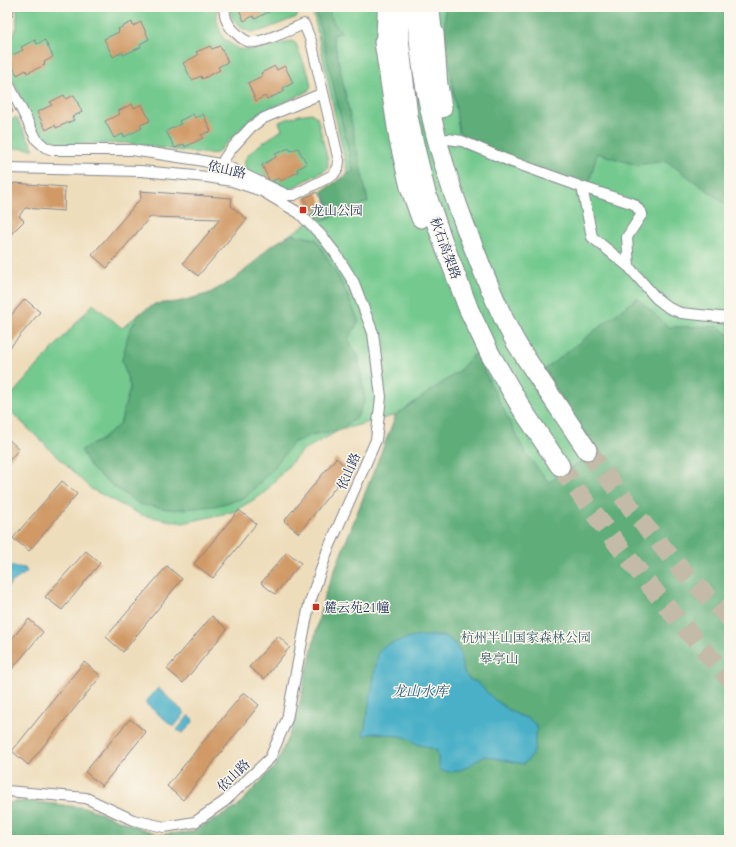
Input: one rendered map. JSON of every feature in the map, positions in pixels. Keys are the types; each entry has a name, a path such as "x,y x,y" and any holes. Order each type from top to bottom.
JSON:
{"highway":[{"name":"秋石高架路","path":"398,7 399,39 408,116 426,193 443,242 469,310 490,354 522,409 560,466"},
{"name":"秋石高架路","path":"416,7 425,89 435,133 467,233 494,300 514,340 587,450"},
{"path":"434,33 438,85 448,139 461,185 478,230 494,300"},
{"path":"384,42 399,140 410,187 448,291 490,354"}],"main road":[{"path":"384,42 386,7"},
{"path":"431,7 434,33"}],"street":[{"path":"7,13 9,7"},
{"path":"7,81 37,140 44,147 53,150 132,150 198,160 224,166 287,195 294,195 333,175 338,168 339,161 310,41 304,24 262,41 251,42 239,36 231,29 225,17 224,7"},
{"path":"227,180 224,170 224,159 251,127 264,118 323,93"},
{"path":"448,139 462,141 508,160 634,204 642,214 627,237 629,267"},
{"name":"依山路","path":"7,168 141,171 227,180 262,192 299,213 322,236 336,254 354,284 373,333 381,397 376,440 327,552 309,605 287,719 270,758 225,802 195,822 164,827 133,820 86,798 7,791"},
{"path":"582,187 592,237 629,267 656,298 669,308 681,313 729,318"}],"green space":[{"path":"17,7 217,7 217,21 223,38 238,49 258,50 292,41 296,44 309,76 311,86 308,91 256,116 217,153 210,154 182,151 125,143 59,145 46,142 41,137 7,72 7,49 17,27"},
{"path":"229,7 298,7 299,10 297,17 261,31 251,32 241,28 232,18"},
{"name":"杭州半山国家森林公园","path":"312,7 729,7 729,840 7,840 7,803 27,801 87,808 158,835 192,832 236,808 276,765 296,719 324,597 396,415 340,430 302,451 263,494 233,512 183,523 141,515 91,489 7,408 7,400 93,304 122,328 139,314 155,304 178,302 208,294 235,279 256,261 268,248 352,193"},
{"path":"445,7 729,7 729,209 719,199 666,161 636,165 597,153 587,192 486,155 459,132 445,32"},
{"path":"323,8 329,10 332,20 342,33 333,35 368,202 321,221 313,213 328,206 322,191 353,171 316,11"},
{"path":"311,113 317,117 328,161 328,168 288,190 246,171 244,163 246,158 257,147 282,130 279,122 299,115"},
{"path":"16,117 34,149 7,148 7,122"},
{"path":"291,234 316,239 343,285 359,322 348,339 358,355 365,400 357,417 340,430 311,435 293,443 273,469 245,498 215,506 174,510 139,504 91,468 81,450 101,440 120,424 130,387 122,360 129,332 139,314 155,304 178,302 208,294 235,279 256,261 268,248"},
{"name":"皋亭山","path":"637,298 669,327 718,326 729,335 729,840 7,840 7,803 27,801 87,808 158,835 192,832 236,808 276,765 296,719 324,597 396,415 459,371 475,353 526,454 549,482 597,451 544,370"}],"water":[{"path":"7,562 12,566 25,568 27,572 11,583 7,588"},
{"name":"龙山水库","path":"421,636 443,636 449,639 455,644 461,654 461,662 464,673 470,680 475,681 506,708 520,716 528,718 535,724 538,730 535,735 535,746 531,756 523,764 484,756 464,769 458,771 453,772 440,770 437,751 417,744 405,737 377,733 365,736 363,734 378,653 384,646 401,640"},
{"path":"158,688 185,713 174,727 145,703"},
{"path":"189,715 193,722 182,733 177,730"}],"building":[{"path":"238,7 271,7 272,10 255,19 253,16 244,21"},
{"path":"132,22 133,26 141,22 149,39 140,44 141,47 123,55 122,52 113,57 104,39 119,32 118,29"},
{"path":"35,40 37,44 45,40 53,57 44,62 45,65 27,73 26,70 17,75 8,57 23,50 21,47"},
{"path":"210,46 212,49 220,46 228,62 218,67 220,70 202,79 201,76 192,80 183,63 198,55 196,52"},
{"path":"275,66 277,70 285,66 293,83 283,88 285,91 267,99 265,96 256,101 248,83 262,76 261,73"},
{"path":"64,95 66,99 74,95 82,112 72,117 74,120 56,128 55,125 46,130 37,112 52,105 50,102"},
{"path":"7,99 13,112 7,114"},
{"path":"132,104 134,108 142,104 150,121 140,125 142,128 124,137 123,134 114,138 105,121 120,114 118,111"},
{"path":"193,114 195,118 203,114 211,131 201,135 203,138 185,147 184,144 175,148 166,131 181,124 179,121"},
{"path":"289,148 291,151 298,148 307,164 297,169 298,172 281,181 279,178 270,182 262,165 276,157 275,154"},
{"path":"14,183 65,187 64,211 25,208 19,216 24,221 7,238 7,189 9,190"},
{"path":"140,191 232,198 231,206 247,219 198,276 183,263 220,219 150,217 107,268 92,255 141,198"},
{"path":"317,192 323,205 310,211 304,198"},
{"path":"25,299 40,312 7,351 7,320"},
{"path":"7,438 19,449 7,463"},
{"path":"336,458 349,470 299,533 284,521"},
{"path":"62,481 77,494 29,551 13,538"},
{"path":"239,510 256,524 213,578 194,564"},
{"path":"86,551 100,563 62,610 45,597"},
{"path":"287,552 301,563 275,594 261,583"},
{"path":"167,566 182,579 123,652 106,637"},
{"path":"212,616 227,629 183,683 167,669"},
{"path":"29,619 43,632 7,675 7,644"},
{"path":"278,636 290,647 264,679 249,667"},
{"path":"84,662 101,676 28,765 12,751"},
{"path":"244,692 259,705 183,800 167,786"},
{"path":"130,719 146,732 102,786 85,772"}],"tunnel":[{"path":"587,450 645,526 680,568 729,618"},
{"path":"560,466 641,575 729,678"}],"place":[{"name":"龙山公园","path":"303,210"},
{"name":"麓云苑21幢","path":"316,607"}]}
